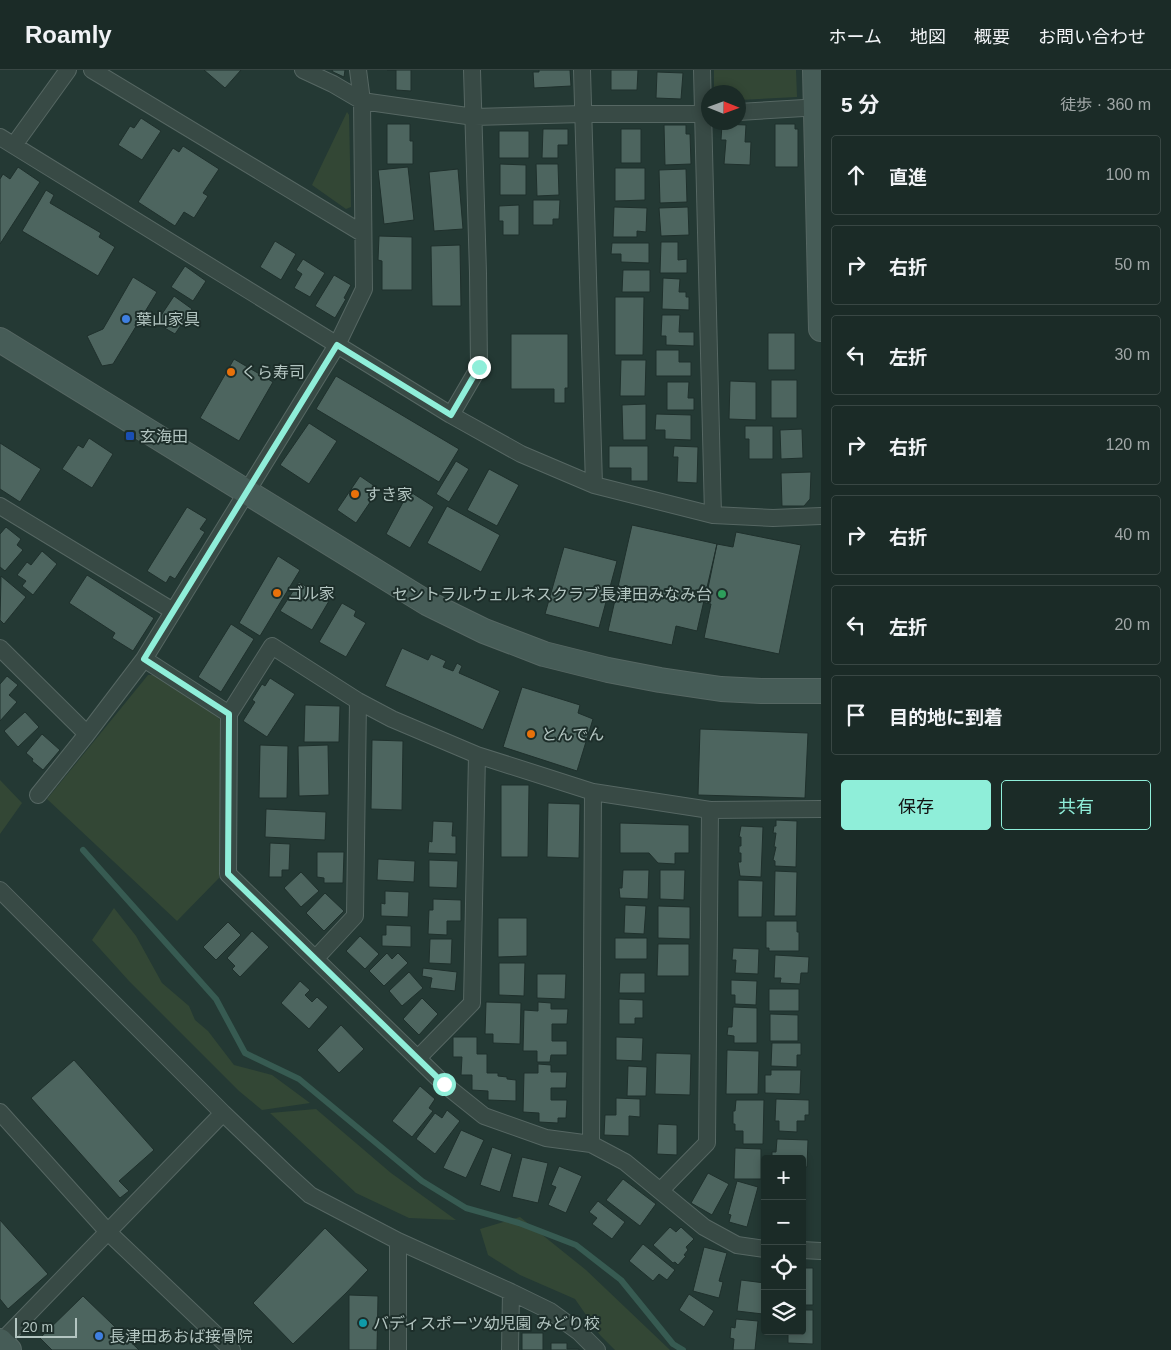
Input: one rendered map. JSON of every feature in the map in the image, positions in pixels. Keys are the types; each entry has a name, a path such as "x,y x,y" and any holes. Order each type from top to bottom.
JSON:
{"street":[{"path":"68,70 7,141 451,415 521,454 594,485 713,515 773,518 821,516"},
{"path":"92,70 362,233"},
{"path":"303,70 333,84 362,101 474,117 583,114 701,114"},
{"path":"38,795 144,659 337,345 364,289 362,101 358,70"},
{"path":"451,415 479,367 472,70"},
{"path":"582,70 594,485"},
{"path":"702,70 703,85"},
{"path":"815,70 818,106 821,329"},
{"path":"746,111 818,106"},
{"path":"705,130 713,515"},
{"path":"0,340 246,493 427,602 484,631 544,654 608,670 660,680 721,690 821,691"},
{"path":"0,506 173,611"},
{"path":"761,1248 737,1245 704,1228 661,1190 625,1162 591,1144 546,1138 484,1116 444,1084 228,874 229,714 272,646 358,701 392,719 478,755 593,792 710,810 821,809"},
{"path":"0,648 87,734"},
{"path":"144,659 229,714"},
{"path":"316,958 355,916 358,701"},
{"path":"418,1058 472,1003 478,755"},
{"path":"591,1144 593,792"},
{"path":"661,1190 707,1144 710,810"},
{"path":"0,890 222,1113 310,1195 398,1241 550,1311 579,1332 597,1350"},
{"path":"0,1112 108,1232 232,1350"},
{"path":"9,1350 0,1341 222,1113"},
{"path":"398,1241 398,1350"},
{"path":"806,1250 821,1251"},
{"path":"510,1350 511,1292"}],"green space":[{"path":"714,70 796,70 797,97 746,100 746,85 714,85"},
{"path":"347,112 349,115 351,207 346,209 312,185"},
{"path":"148,675 158,675 216,713 222,724 219,878 177,921 47,799"},
{"path":"0,780 22,803 0,834"},
{"path":"114,908 136,936 162,983 189,1006 195,1020 208,1031 234,1065 272,1075 310,1103 262,1110 239,1091 129,981 92,940"},
{"path":"316,1109 391,1173 456,1220 409,1218 356,1193 270,1113"},
{"path":"520,1217 586,1270 670,1350 615,1350 600,1335 575,1299 520,1275 488,1255 480,1229"}],"building":[{"path":"204,70 241,70 225,88"},
{"path":"332,70 345,70 344,77 333,72"},
{"path":"396,70 411,70 411,91 396,90"},
{"path":"539,70 570,70 571,86 534,88 533,72 539,72"},
{"path":"611,70 638,70 637,90 611,90"},
{"path":"657,72 683,73 681,99 656,98"},
{"path":"141,118 161,131 142,160 118,145 130,126 134,128"},
{"path":"387,124 410,124 410,141 413,141 413,164 387,164"},
{"path":"775,124 795,124 795,129 798,129 798,167 775,167"},
{"path":"664,125 686,125 686,134 690,134 691,164 665,165"},
{"path":"543,129 568,129 568,145 558,145 558,158 542,158"},
{"path":"621,129 641,129 641,163 621,163"},
{"path":"722,130 746,130 745,142 751,142 750,165 724,164 726,140 721,140"},
{"path":"499,131 529,131 529,158 499,158"},
{"path":"183,146 219,169 203,193 208,196 194,218 184,212 175,226 138,202 173,148 179,152"},
{"path":"500,164 526,165 526,195 500,195"},
{"path":"536,164 558,164 559,195 537,196"},
{"path":"18,167 40,182 0,244 0,179 3,174 10,179"},
{"path":"408,167 414,220 384,224 378,170"},
{"path":"615,168 645,168 645,200 615,201"},
{"path":"458,169 463,229 434,231 429,172"},
{"path":"686,169 687,202 660,203 659,170"},
{"path":"46,190 54,195 50,203 101,233 99,237 115,247 98,276 22,231"},
{"path":"533,200 560,200 559,219 553,219 553,225 533,225"},
{"path":"519,205 519,235 503,235 503,221 499,221 499,206"},
{"path":"614,207 647,208 646,232 637,231 637,237 613,237"},
{"path":"688,207 689,235 661,236 659,208"},
{"path":"379,236 412,237 412,290 382,290 382,261 378,260"},
{"path":"275,241 296,254 281,280 260,267"},
{"path":"661,242 678,242 678,260 687,259 687,273 660,273"},
{"path":"612,243 649,243 649,263 621,262 621,254 611,254"},
{"path":"460,245 461,306 432,306 431,246"},
{"path":"303,259 325,273 310,297 294,288 302,274 296,270"},
{"path":"185,266 206,281 193,301 171,287"},
{"path":"623,270 650,270 650,292 622,292"},
{"path":"334,275 351,285 344,298 346,299 335,318 315,306"},
{"path":"133,277 157,292 113,364 102,366 87,336 103,329"},
{"path":"663,278 680,279 679,292 686,292 686,297 689,297 689,310 662,309"},
{"path":"174,296 192,309 175,334 156,323"},
{"path":"615,297 644,297 643,355 615,355"},
{"path":"662,315 680,315 679,332 694,332 694,346 666,345 666,336 661,336"},
{"path":"768,333 795,333 795,370 768,370"},
{"path":"511,334 568,334 568,388 565,388 565,403 554,403 554,389 511,389"},
{"path":"656,350 679,350 679,362 691,362 691,376 656,376"},
{"path":"234,359 273,382 239,441 200,418"},
{"path":"621,360 646,360 645,396 620,396"},
{"path":"336,376 459,449 439,482 316,409"},
{"path":"771,380 797,380 797,418 771,418"},
{"path":"730,381 756,382 756,420 729,419"},
{"path":"667,382 689,382 688,398 694,398 694,410 667,410"},
{"path":"646,404 646,440 623,440 622,405"},
{"path":"656,414 691,415 691,440 665,439 665,430 655,430"},
{"path":"309,423 337,441 309,484 280,465"},
{"path":"745,426 773,426 773,459 749,459 749,439 745,439"},
{"path":"802,429 803,458 781,459 780,430"},
{"path":"89,438 113,454 92,488 62,469 78,445 83,448"},
{"path":"0,443 41,469 20,502 0,489"},
{"path":"609,446 648,446 648,481 631,481 631,468 609,468"},
{"path":"674,446 698,447 697,483 677,482 678,457 673,457"},
{"path":"456,461 469,469 449,502 436,494"},
{"path":"489,469 519,485 497,526 467,510"},
{"path":"811,472 810,499 804,506 782,506 781,473"},
{"path":"360,476 379,489 356,523 337,510"},
{"path":"409,491 434,507 410,548 386,534"},
{"path":"447,506 500,535 481,572 427,543"},
{"path":"187,507 207,519 200,529 205,532 175,579 170,576 166,583 147,571"},
{"path":"632,525 717,544 697,631 676,626 672,645 608,631"},
{"path":"6,527 21,539 17,545 23,550 5,571 0,567 0,534"},
{"path":"736,532 801,545 779,654 704,638 711,604 705,603 717,544 733,547"},
{"path":"564,547 617,561 599,628 545,614"},
{"path":"42,551 57,564 33,595 22,586 26,581 17,575 27,562 31,565"},
{"path":"278,556 300,570 260,636 239,623"},
{"path":"87,575 154,618 133,651 112,638 115,633 69,603"},
{"path":"1,576 26,597 4,624 0,620"},
{"path":"299,582 329,601 312,630 280,611"},
{"path":"342,603 356,611 354,616 366,623 346,657 319,642"},
{"path":"231,624 254,639 221,692 198,677"},
{"path":"402,648 428,660 431,654 446,661 443,667 453,671 457,663 462,666 459,673 500,691 483,730 385,686"},
{"path":"7,676 18,685 9,695 17,702 0,721 0,684"},
{"path":"270,678 295,694 267,737 243,721 255,702 252,700 262,684 265,686"},
{"path":"522,687 580,705 578,713 593,719 577,771 503,747"},
{"path":"305,705 340,706 339,742 304,742"},
{"path":"25,712 39,727 18,747 4,731"},
{"path":"700,729 808,733 805,798 698,795"},
{"path":"42,734 60,750 43,770 26,753"},
{"path":"372,740 403,741 402,810 371,809"},
{"path":"260,745 288,746 287,798 259,798"},
{"path":"328,745 329,795 299,796 298,746"},
{"path":"501,785 529,785 528,857 501,857"},
{"path":"548,803 580,804 579,858 547,857"},
{"path":"266,809 326,812 325,840 265,837"},
{"path":"776,820 797,821 796,867 775,866 775,861 773,860 776,847 774,847 776,833 773,833"},
{"path":"433,821 453,822 452,836 456,836 456,854 428,853 429,841 432,842"},
{"path":"620,823 689,825 689,853 675,853 675,864 658,863 649,853 620,853"},
{"path":"741,826 763,827 761,877 740,876 738,862 741,862 739,846 741,846 741,837 739,837"},
{"path":"270,843 290,844 289,870 282,870 282,877 269,877"},
{"path":"317,852 344,852 343,883 324,883 324,878 317,877"},
{"path":"378,859 415,861 414,882 377,880"},
{"path":"429,860 458,861 457,888 429,887"},
{"path":"623,870 649,870 648,899 620,898 619,888 622,888"},
{"path":"660,870 685,870 684,900 660,899"},
{"path":"775,871 797,872 796,916 774,916"},
{"path":"301,872 319,891 301,907 284,888"},
{"path":"738,880 763,881 762,917 738,917"},
{"path":"385,891 409,892 408,917 381,916 381,903 385,904"},
{"path":"325,893 344,911 324,931 306,913"},
{"path":"433,899 461,900 461,921 447,921 447,935 428,934 429,910 433,910"},
{"path":"625,905 646,906 644,934 624,933"},
{"path":"658,906 690,907 690,939 658,938"},
{"path":"498,918 527,918 527,956 498,957"},
{"path":"766,921 797,921 799,951 769,951 769,948 766,948"},
{"path":"228,922 241,935 216,960 203,947"},
{"path":"386,925 411,926 411,947 382,946 382,935 386,935"},
{"path":"252,931 269,947 240,977 232,969 235,966 227,958"},
{"path":"360,936 379,954 365,969 346,951"},
{"path":"615,938 647,938 647,959 615,959"},
{"path":"430,939 452,939 451,964 429,963"},
{"path":"658,944 689,944 689,976 657,976"},
{"path":"733,948 759,949 758,974 735,973 736,960 732,960"},
{"path":"387,953 392,959 398,953 408,963 384,986 369,971"},
{"path":"775,955 809,957 808,973 801,973 800,984 780,983 781,978 774,978"},
{"path":"499,963 525,963 524,996 499,995"},
{"path":"423,968 457,972 455,991 430,988 432,978 422,976"},
{"path":"409,972 423,988 402,1006 389,991"},
{"path":"620,973 645,973 645,993 619,993"},
{"path":"537,974 566,974 565,999 537,998"},
{"path":"731,980 757,981 756,1005 735,1004 735,995 731,995"},
{"path":"300,981 310,990 305,995 312,1002 317,997 328,1007 309,1029 281,1003"},
{"path":"769,989 799,989 799,1011 769,1011"},
{"path":"422,998 438,1014 419,1035 403,1019"},
{"path":"619,999 643,1000 643,1018 635,1018 635,1024 619,1024"},
{"path":"486,1002 521,1003 520,1044 493,1043 493,1034 485,1034"},
{"path":"538,1002 551,1003 551,1009 568,1009 567,1024 552,1024 552,1041 567,1041 567,1055 551,1055 550,1062 537,1062 537,1051 523,1051 524,1010 538,1011"},
{"path":"733,1007 757,1008 757,1043 734,1043 734,1036 727,1035 728,1027 732,1027"},
{"path":"770,1014 798,1015 798,1041 770,1041"},
{"path":"341,1025 364,1049 339,1073 317,1050"},
{"path":"453,1037 477,1037 477,1054 487,1054 487,1073 498,1073 498,1076 516,1080 516,1101 488,1100 488,1091 472,1090 472,1075 461,1075 462,1057 453,1057"},
{"path":"616,1037 643,1038 642,1061 616,1060"},
{"path":"772,1043 801,1043 801,1055 797,1055 797,1067 771,1066"},
{"path":"727,1050 759,1051 758,1094 726,1094"},
{"path":"656,1053 691,1054 690,1095 655,1094"},
{"path":"74,1060 154,1150 119,1181 129,1191 120,1198 31,1098"},
{"path":"538,1064 551,1065 551,1072 567,1072 566,1088 551,1088 551,1100 567,1100 566,1118 558,1118 558,1123 539,1122 539,1113 523,1112 524,1073 538,1073"},
{"path":"628,1066 647,1067 646,1096 627,1096"},
{"path":"771,1070 801,1070 800,1094 765,1093 765,1075 771,1075"},
{"path":"420,1086 435,1099 429,1108 433,1111 412,1137 392,1121"},
{"path":"616,1098 640,1099 640,1117 629,1116 629,1136 604,1135 605,1115 616,1115"},
{"path":"776,1099 809,1100 809,1115 805,1115 805,1121 797,1121 797,1132 779,1131 779,1121 775,1121"},
{"path":"736,1100 764,1100 763,1144 743,1144 743,1131 735,1131 733,1111 735,1111"},
{"path":"447,1110 460,1121 435,1154 416,1139 435,1113 442,1118"},
{"path":"658,1124 677,1125 677,1155 657,1154"},
{"path":"461,1130 484,1140 466,1178 443,1168"},
{"path":"777,1139 808,1140 807,1167 806,1155 772,1155 772,1152 776,1152"},
{"path":"492,1147 512,1154 500,1192 480,1185"},
{"path":"735,1148 761,1149 761,1179 734,1179"},
{"path":"522,1157 548,1163 538,1203 512,1197"},
{"path":"559,1166 582,1176 566,1213 548,1205 556,1187 551,1185"},
{"path":"708,1173 729,1184 712,1215 691,1203"},
{"path":"623,1179 656,1204 640,1226 606,1200"},
{"path":"737,1181 758,1187 747,1227 729,1222 731,1215 728,1214"},
{"path":"598,1201 625,1222 612,1239 592,1224 597,1218 589,1212"},
{"path":"0,1220 48,1274 8,1309 0,1299"},
{"path":"670,1227 676,1232 681,1227 694,1239 686,1247 688,1250 684,1255 686,1256 678,1265 675,1262 673,1263 653,1245"},
{"path":"325,1228 368,1270 293,1344 253,1303"},
{"path":"643,1244 675,1270 667,1280 659,1274 653,1281 629,1261"},
{"path":"704,1247 727,1253 719,1281 723,1282 719,1298 693,1291"},
{"path":"806,1268 813,1268 813,1305 806,1305"},
{"path":"741,1280 761,1282 761,1314 737,1311"},
{"path":"689,1294 714,1311 704,1327 679,1310"},
{"name":"バディスポーツ幼児園 みどり校","path":"349,1295 378,1296 377,1350 349,1350"},
{"path":"83,1296 139,1350 52,1350 40,1338"},
{"path":"806,1310 813,1310 813,1344 788,1343 788,1335 806,1335"},
{"path":"736,1319 758,1321 755,1350 733,1350 734,1339 730,1338 731,1327 735,1328"},
{"path":"522,1333 543,1333 543,1350 522,1350"},
{"path":"551,1343 567,1343 567,1349 579,1350 551,1350"}],"waterway":[{"path":"83,850 216,999 245,1053 299,1079 422,1181 466,1208 519,1223 576,1245 621,1280 673,1344 683,1350"}],"place":[{"name":"葉山家具","path":"126,319"},
{"name":"くら寿司","path":"231,372"},
{"name":"玄海田","path":"130,436"},
{"name":"すき家","path":"355,494"},
{"name":"ゴル家","path":"277,593"},
{"name":"セントラルウェルネスクラブ長津田みなみ台","path":"722,594"},
{"name":"とんでん","path":"531,734"},
{"name":"バディスポーツ幼児園 みどり校","path":"363,1323"},
{"name":"長津田あおば接骨院","path":"99,1336"}],"route":[{"path":"444,1084 228,874 229,714 144,659 337,345 451,415 479,367"}]}
